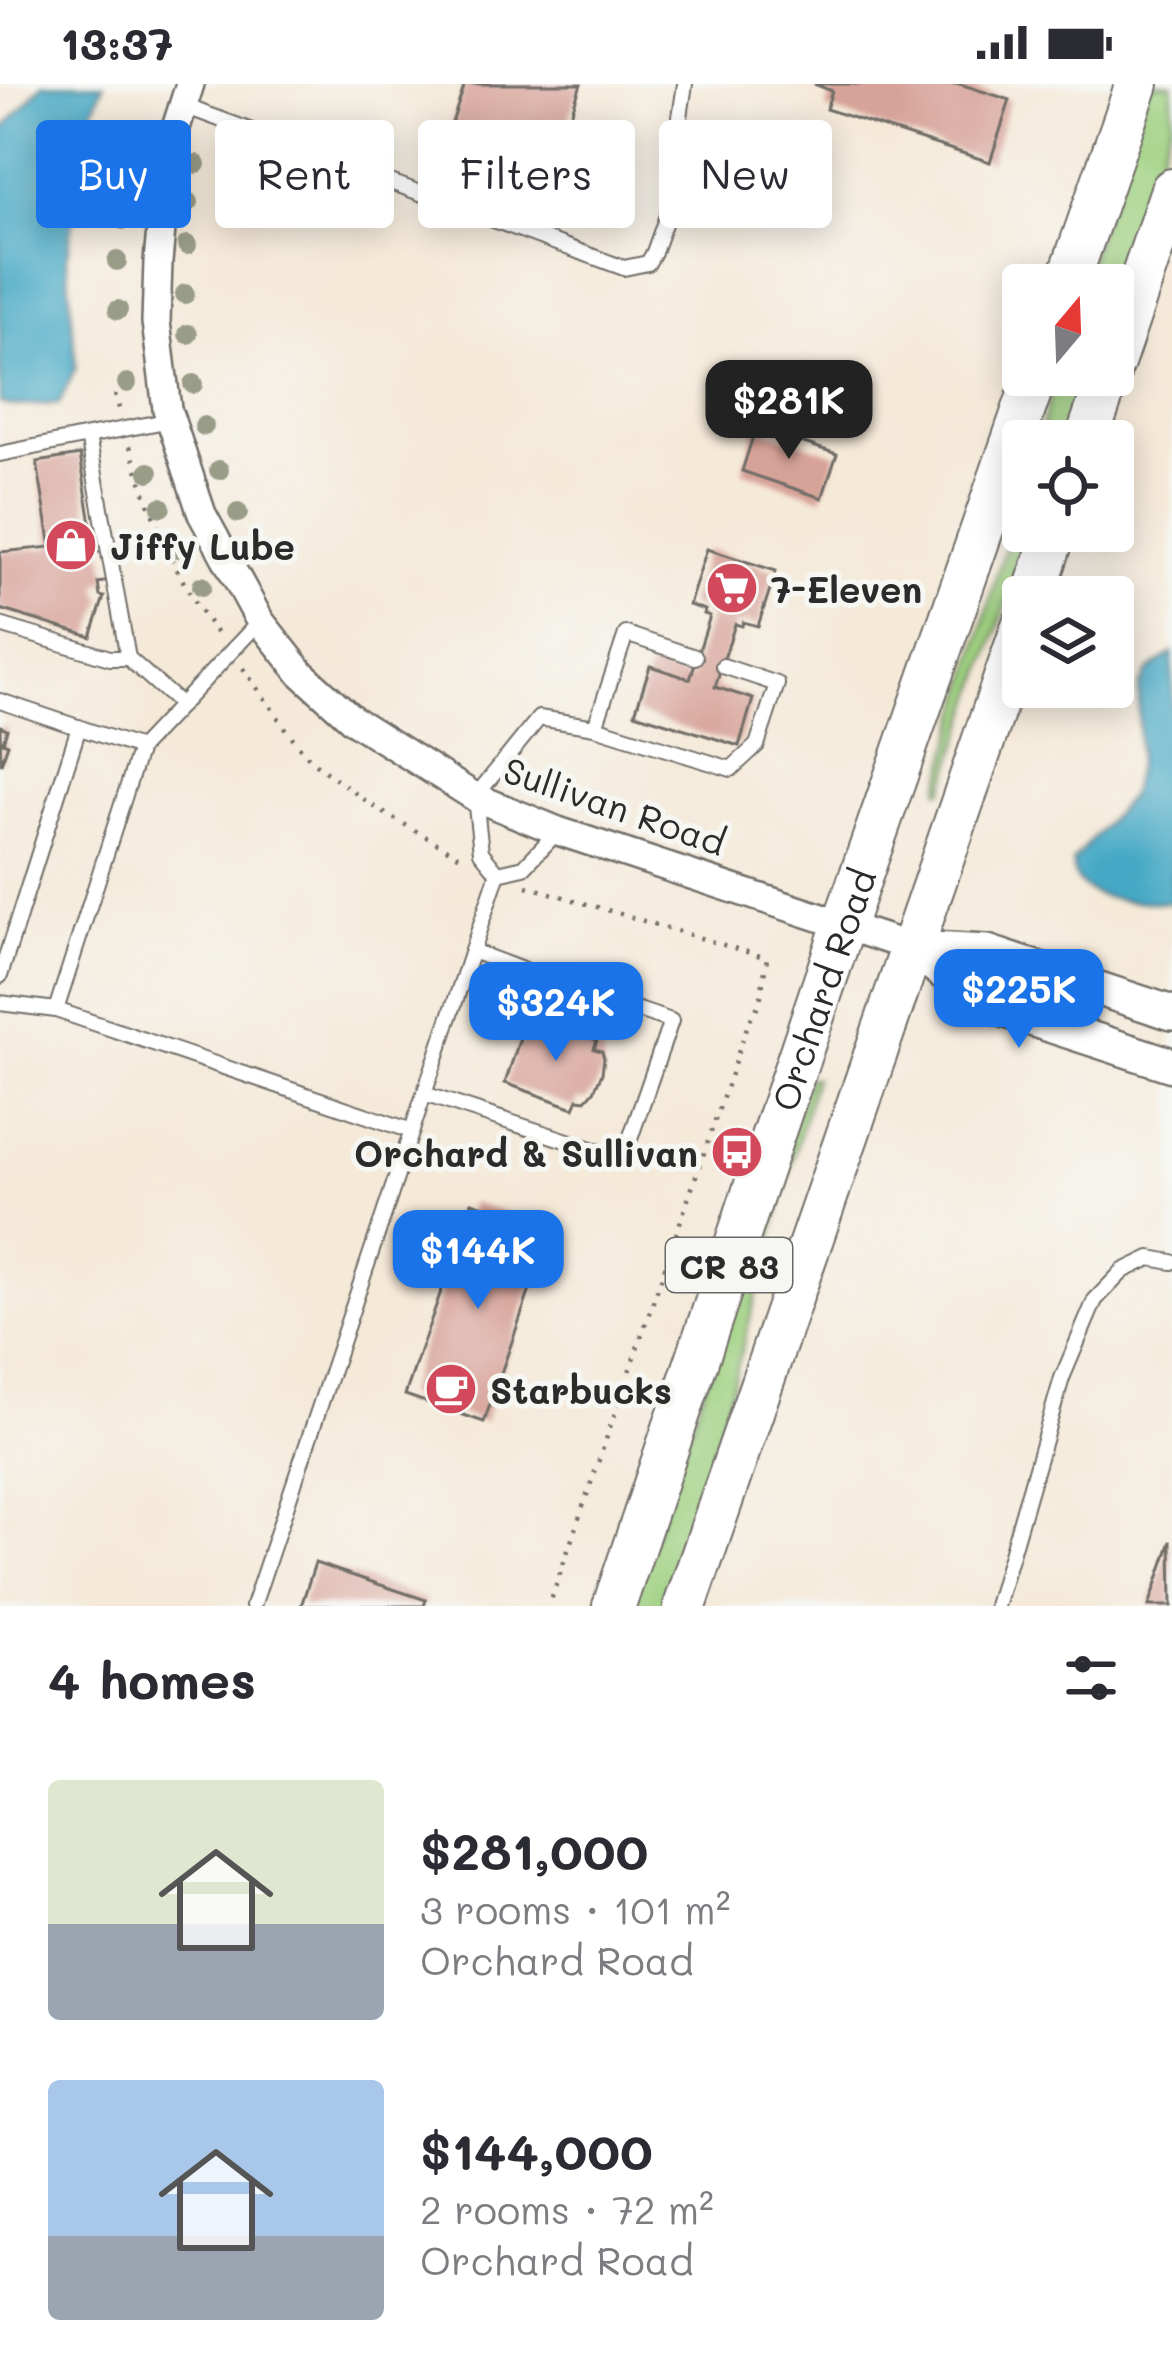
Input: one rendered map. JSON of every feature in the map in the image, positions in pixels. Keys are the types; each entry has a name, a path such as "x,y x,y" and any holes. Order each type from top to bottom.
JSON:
{"main road":[{"path":"1074,264 1137,84"},
{"path":"1134,301 1172,190"},
{"name":"Orchard Road","path":"614,1606 1029,396"},
{"name":"Orchard Road","path":"685,1606 1002,687"}],"street":[{"name":"Sullivan Road","path":"187,95 168,153 156,302 171,420 202,514 260,621 302,674 352,720 397,750 475,796 558,831 913,948 986,952 1172,1012"},
{"name":"Sullivan Road","path":"913,948 982,1003 1172,1065"}],"lane":[{"path":"187,95 632,268 648,263 655,252 679,182 677,137 685,84"},
{"path":"0,454 171,420"},
{"path":"88,436 128,658 181,705"},
{"path":"56,1010 140,748 260,621"},
{"path":"0,625 110,658 128,658"},
{"path":"595,727 626,634 694,657"},
{"path":"498,873 481,852 475,796 539,718 595,727 731,769 757,746 777,684 723,666"},
{"path":"0,701 140,748"},
{"path":"0,976 79,727"},
{"path":"498,873 524,867 558,831"},
{"path":"254,1606 498,873"},
{"path":"472,951 538,976"},
{"path":"424,1094 623,1159 671,1021 576,989"},
{"path":"0,1003 56,1010 412,1131"},
{"path":"996,1606 1062,1378 1095,1300 1123,1271 1150,1258 1172,1262"}],"path":[{"path":"549,1606 748,1024 760,1002 767,958"}],"green space":[{"path":"1149,84 1172,84 1172,120 1123,264 1088,264"},
{"path":"1050,396 1078,396 1069,420 1044,420"},
{"path":"1004,552 1024,552 1016,576 1002,576 1002,617 943,791 939,790"},
{"path":"809,1077 815,1078 704,1489 665,1606 630,1606"}],"water":[{"path":"43,84 104,84 89,120 36,120 36,228 72,228 67,258 76,367 59,404 0,403 0,133"},
{"path":"1172,653 1172,903 1094,894 1075,876 1073,861 1130,795 1138,756 1139,687 1147,672"}],"building":[{"path":"465,84 581,84 569,120 453,120"},
{"path":"814,84 960,84 1010,100 990,162 826,109 832,91"},
{"path":"756,427 837,454 822,498 742,471"},
{"name":"Jiffy Lube","path":"80,455 93,553 104,551 108,581 98,583 104,597 91,637 0,609 0,552 51,547 37,462"},
{"name":"7-Eleven","path":"707,549 776,571 758,626 735,624 715,687 753,699 739,746 635,713 650,666 690,679 710,616 689,605"},
{"path":"0,726 7,729 3,742 8,744 1,764"},
{"path":"527,1017 597,1040 594,1049 602,1051 602,1073 594,1091 586,1100 578,1099 574,1108 505,1083"},
{"path":"472,1202 551,1229 484,1422 405,1395"},
{"path":"1171,1541 1172,1606 1149,1606"},
{"path":"315,1563 426,1600 424,1606 301,1606"}],"place":[{"name":"Jiffy Lube","path":"71,545"},
{"name":"7-Eleven","path":"732,588"},
{"name":"Orchard & Sullivan","path":"737,1152"},
{"name":"Starbucks","path":"451,1389"}]}
